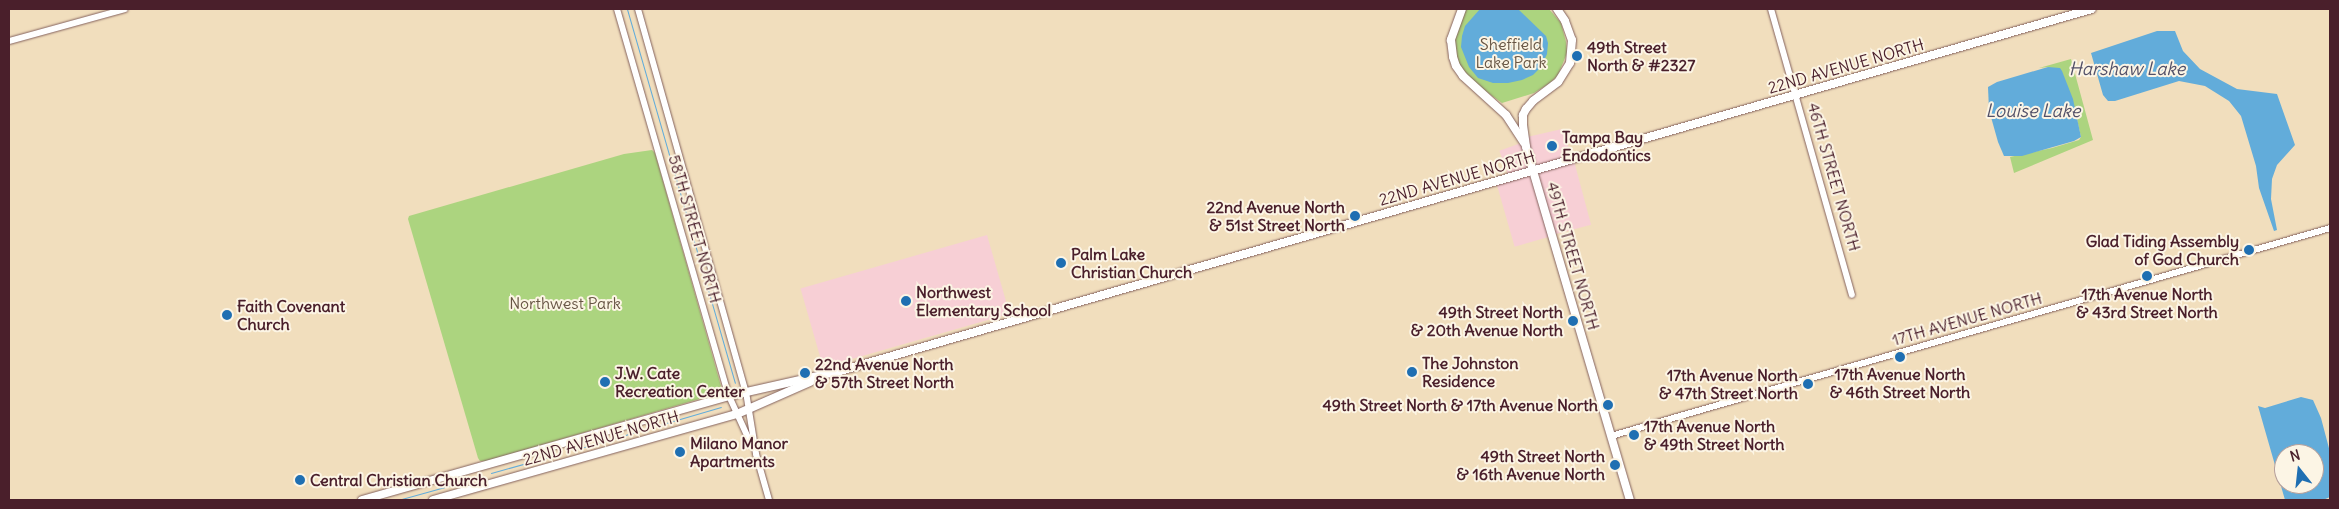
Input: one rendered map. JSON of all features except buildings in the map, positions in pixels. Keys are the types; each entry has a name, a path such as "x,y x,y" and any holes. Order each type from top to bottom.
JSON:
{"main road":[{"name":"49TH STREET NORTH","path":"1557,9 1565,21 1572,40 1570,63 1558,82 1526,108 1522,124 1526,147 1630,500"},
{"name":"22ND AVENUE NORTH","path":"362,500 729,396 829,374 2092,9"},
{"path":"1462,11 1454,28 1452,40 1453,57 1456,66 1462,76 1506,115 1526,147"},
{"name":"22ND AVENUE NORTH","path":"433,500 737,414 829,374"}],"street":[{"path":"9,41 125,9"},
{"name":"58TH STREET NORTH","path":"617,9 729,396 756,454"},
{"name":"58TH STREET NORTH","path":"638,9 746,392 756,454 769,500"},
{"name":"46TH STREET NORTH","path":"1771,9 1797,95 1852,295"},
{"name":"17TH AVENUE NORTH","path":"1611,436 2330,228"}],"shaded area":[{"path":"1562,129 1572,156 1535,167 1527,137"},
{"path":"1521,143 1530,168 1509,176 1499,151"},
{"path":"1574,161 1591,225 1552,235 1535,171"},
{"path":"1532,173 1550,236 1515,247 1496,183"},
{"name":"Northwest Elementary School","path":"987,235 1010,314 823,367 801,288"}],"green space":[{"name":"Sheffield Lake Park","path":"1466,9 1549,9 1561,23 1566,42 1567,53 1558,75 1550,83 1534,93 1502,103 1473,82 1459,64 1454,44 1458,27"},
{"path":"2071,59 2093,140 2014,173 2010,157 2052,148 2079,140 2081,137 2077,119 2048,67 2039,68"},
{"name":"Northwest Park","path":"652,150 655,153 721,386 720,393 487,461 480,461 408,219 409,216 624,154"}],"water":[{"name":"Sheffield Lake Park","path":"1480,9 1519,10 1546,36 1548,43 1547,54 1541,67 1533,75 1508,83 1493,83 1478,78 1469,67 1461,47 1462,36 1465,26"},
{"name":"Harshaw Lake","path":"2157,31 2175,31 2183,51 2200,69 2237,89 2277,94 2295,145 2277,165 2272,179 2271,199 2277,230 2274,231 2259,188 2256,166 2241,116 2229,101 2205,86 2179,81 2115,101 2108,101 2103,95 2091,53"},
{"name":"Louise Lake","path":"2048,67 2060,68 2062,71 2073,99 2081,137 2074,141 2022,156 2004,156 1989,110 1988,87 1997,82"},
{"path":"2301,397 2313,400 2321,418 2330,452 2330,497 2323,500 2285,500 2283,494 2324,494 2324,444 2274,444 2274,462 2258,406 2265,408"}],"waterway":[{"path":"627,9 735,383"},
{"path":"574,450 721,407"},
{"path":"491,473 552,456"},
{"path":"398,500 466,481"}],"place":[{"name":"49th Street North & #2327","path":"1577,56"},
{"name":"Tampa Bay Endodontics","path":"1552,146"},
{"name":"22nd Avenue North & 51st Street North","path":"1355,216"},
{"name":"Glad Tiding Assembly of God Church","path":"2249,250"},
{"name":"Palm Lake Christian Church","path":"1061,263"},
{"name":"17th Avenue North & 43rd Street North","path":"2147,276"},
{"name":"Northwest Elementary School","path":"906,301"},
{"name":"Faith Covenant Church","path":"227,315"},
{"name":"49th Street North & 20th Avenue North","path":"1573,321"},
{"name":"17th Avenue North & 46th Street North","path":"1900,357"},
{"name":"The Johnston Residence","path":"1412,372"},
{"name":"22nd Avenue North & 57th Street North","path":"805,373"},
{"name":"J.W. Cate Recreation Center","path":"605,382"},
{"name":"17th Avenue North & 47th Street North","path":"1808,384"},
{"name":"49th Street North & 17th Avenue North","path":"1608,405"},
{"name":"17th Avenue North & 49th Street North","path":"1634,435"},
{"name":"Milano Manor Apartments","path":"680,452"},
{"name":"49th Street North & 16th Avenue North","path":"1615,465"},
{"name":"Central Christian Church","path":"300,480"}]}
